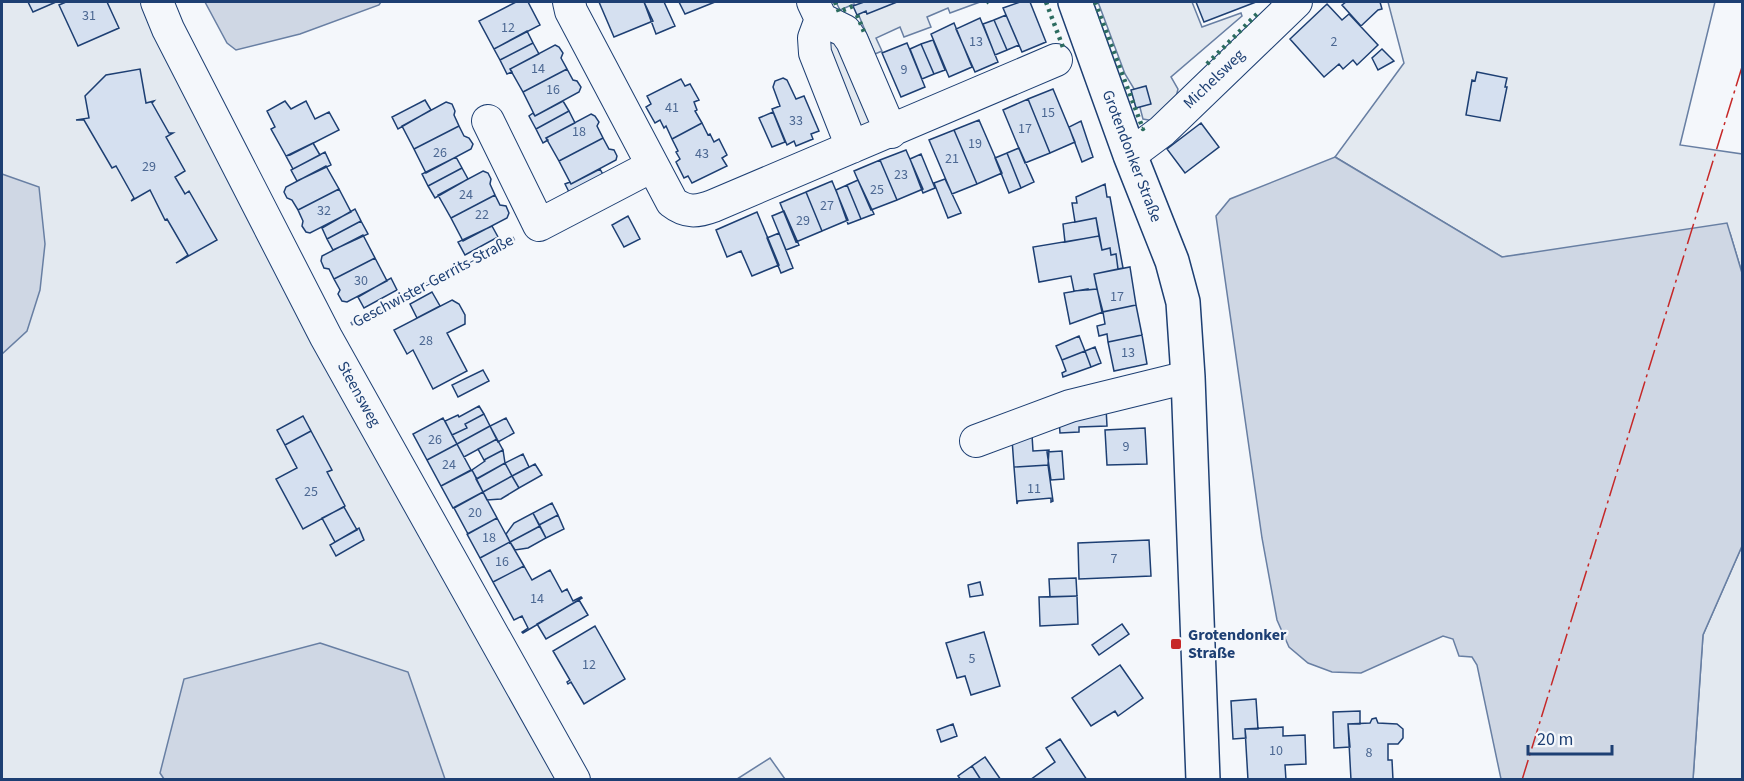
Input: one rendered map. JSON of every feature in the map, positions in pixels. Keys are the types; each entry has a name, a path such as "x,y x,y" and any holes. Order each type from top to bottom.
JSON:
{"main road":[{"name":"Grotendonker Straße","path":"1075,2 1179,283 1186,331 1203,780"}],"street":[{"name":"Steensweg","path":"157,2 168,29 327,337 574,780"},
{"path":"569,2 571,11 672,202 689,211 699,211 891,132 1056,60"},
{"name":"Michelsweg","path":"1130,155 1162,131 1296,2"},
{"path":"817,10 814,53 852,147"},
{"path":"817,10 845,31 852,41 891,132"},
{"path":"488,121 540,225 652,166"},
{"path":"976,441 1070,406 1188,376"}],"path":[{"name":"Geschwister-Gerrits-Straße","path":"327,337 540,225"}],"shaded area":[{"path":"2,2 157,2 574,779 2,779"},
{"path":"205,2 381,2 379,5 300,34 236,50 227,43"},
{"path":"836,2 980,2 950,13 948,8 927,17 931,27 904,37 900,27 876,38 882,51 875,54 854,4 840,10"},
{"path":"1098,2 1192,2 1202,27 1241,13 1242,16 1171,77 1178,89 1176,97 1154,121 1143,119 1136,92 1125,74"},
{"path":"1388,2 1715,2 1680,145 1742,154 1742,273 1730,233 1502,257 1335,157 1404,63"},
{"path":"833,37 873,123 859,129 824,45"},
{"path":"1335,157 1502,257 1727,223 1742,273 1742,546 1703,635 1693,779 1501,779 1477,665 1472,657 1459,656 1453,639 1443,636 1361,673 1332,672 1308,663 1289,647 1277,620 1262,538 1216,216 1230,199"},
{"path":"2,174 39,187 45,244 40,290 27,331 2,354"},
{"path":"1742,546 1742,779 1693,780 1703,635"},
{"path":"320,643 408,672 445,779 164,779 160,773 184,679"},
{"path":"770,758 785,779 737,779"}],"building":[{"path":"28,2 56,2 33,12"},
{"path":"66,2 107,2 119,28 78,46 59,5"},
{"path":"516,2 528,2 540,25 494,49 479,21"},
{"path":"599,2 644,2 653,21 614,37"},
{"path":"644,2 664,2 675,26 656,34"},
{"path":"679,2 715,2 685,14"},
{"path":"864,2 897,2 867,14 866,11 857,15 853,6"},
{"path":"1020,2 1030,2 1046,42 1022,52 1003,8"},
{"path":"1196,2 1256,2 1204,22"},
{"path":"1346,2 1380,2 1382,9 1361,26 1342,5"},
{"path":"1327,4 1342,20 1349,14 1378,45 1357,65 1353,60 1343,69 1339,64 1324,77 1290,39"},
{"path":"1006,15 1019,45 1007,50 994,20"},
{"path":"980,18 998,62 975,72 956,29"},
{"path":"994,20 1007,50 995,55 983,24"},
{"path":"954,23 972,67 949,77 931,34"},
{"path":"527,31 533,43 500,60 494,49"},
{"path":"933,40 945,70 934,74 921,44"},
{"path":"533,43 539,54 510,69 512,72 507,74 500,60"},
{"path":"907,43 925,87 901,97 882,53"},
{"path":"921,44 934,74 922,79 910,49"},
{"path":"555,45 563,53 561,58 567,69 523,92 510,69"},
{"path":"1382,49 1394,61 1378,70 1372,58"},
{"path":"140,69 146,103 154,101 152,103 169,133 173,133 166,137 185,171 175,177 185,194 189,191 217,240 176,263 188,255 167,219 165,220 150,190 131,201 134,198 116,166 112,168 84,120 76,120 89,118 85,96 106,75"},
{"path":"567,69 573,80 577,81 581,87 579,92 535,116 523,92"},
{"path":"1477,72 1507,78 1500,121 1466,115 1472,80 1475,81"},
{"path":"783,78 787,80 796,99 804,96 819,131 811,134 813,139 796,146 794,141 787,145 772,109 780,106 773,87 775,81"},
{"path":"681,79 685,86 690,84 699,100 694,102 697,110 695,111 702,123 672,139 666,126 664,128 660,120 655,123 646,107 651,104 647,96"},
{"path":"1146,86 1151,104 1136,108 1131,90"},
{"path":"1053,89 1075,142 1050,153 1028,99"},
{"path":"1028,99 1050,153 1025,163 1003,110"},
{"path":"425,100 431,110 398,129 392,117"},
{"path":"285,101 291,109 306,101 315,119 329,112 339,130 286,156 271,129 275,127 267,111"},
{"path":"563,101 569,111 536,129 529,116 533,113 535,116"},
{"path":"446,102 452,104 459,126 414,149 402,126"},
{"path":"569,111 575,123 546,138 548,140 543,143 536,129"},
{"path":"773,112 785,142 772,147 759,118"},
{"path":"591,114 599,122 597,126 603,138 559,161 546,138"},
{"path":"979,120 1002,173 977,184 954,130"},
{"path":"1081,121 1093,157 1082,162 1069,127"},
{"path":"702,123 714,142 719,139 727,155 722,158 727,166 692,183 688,176 684,178 676,162 680,159 672,139"},
{"path":"1201,123 1219,147 1185,173 1167,149"},
{"path":"459,126 464,136 469,138 473,144 471,149 426,173 414,149"},
{"path":"954,130 977,184 952,194 929,140"},
{"path":"603,138 609,149 614,150 616,160 571,184 559,161"},
{"path":"313,143 320,155 293,169 286,156"},
{"path":"1019,148 1034,182 1021,188 1007,153"},
{"path":"906,150 923,189 897,200 880,160"},
{"path":"325,152 331,165 297,181 291,170"},
{"path":"1007,153 1021,188 1009,193 995,158"},
{"path":"921,154 935,188 923,193 910,159"},
{"path":"456,157 462,168 428,186 422,174"},
{"path":"880,160 897,200 871,210 854,171"},
{"path":"326,166 339,189 298,210 292,200 287,198 284,192 286,187"},
{"path":"462,168 468,179 435,198 428,186"},
{"path":"600,169 606,180 572,198 565,184 570,182 571,184"},
{"path":"483,171 488,173 491,179 490,184 495,195 451,218 438,195"},
{"path":"945,179 961,213 948,218 934,183"},
{"path":"858,180 874,214 861,219 847,185"},
{"path":"832,181 848,220 822,231 806,192"},
{"path":"1105,184 1107,197 1110,197 1123,268 1118,269 1116,254 1111,255 1110,248 1102,250 1096,218 1075,222 1072,203 1077,203 1076,197"},
{"path":"847,185 861,219 848,224 836,190"},
{"path":"339,189 351,212 310,233 306,232 298,210"},
{"path":"806,192 822,231 796,242 780,203"},
{"path":"495,195 500,205 506,206 509,213 507,218 463,241 451,218"},
{"path":"355,209 361,221 327,239 322,228"},
{"path":"784,211 799,245 786,250 772,216"},
{"path":"757,212 779,265 752,276 741,251 727,257 716,230"},
{"path":"628,216 640,239 624,247 612,225"},
{"path":"1096,218 1099,236 1065,242 1063,224"},
{"path":"361,221 368,234 333,250 327,239"},
{"path":"492,226 498,237 465,255 458,242"},
{"path":"779,233 793,268 781,273 767,238"},
{"path":"363,235 375,258 334,279 329,269 324,268 321,261 322,256"},
{"path":"1099,236 1102,250 1110,248 1111,255 1116,254 1118,269 1094,274 1097,289 1074,291 1071,276 1039,282 1033,247"},
{"path":"375,258 387,281 347,302 342,301 338,294 340,290 334,279"},
{"path":"1130,267 1136,305 1102,312 1094,274"},
{"path":"391,278 397,290 364,308 358,297"},
{"path":"1097,289 1103,312 1070,324 1064,293"},
{"path":"432,292 440,306 417,318 410,304"},
{"path":"452,300 459,304 465,315 465,324 447,333 467,371 433,389 413,350 407,354 394,330"},
{"path":"1136,305 1142,335 1108,342 1107,334 1099,336 1097,326 1105,324 1103,312"},
{"path":"1142,335 1147,364 1114,371 1108,342"},
{"path":"1079,336 1085,351 1062,360 1056,346"},
{"path":"1095,347 1101,363 1091,367 1085,351"},
{"path":"1085,351 1091,367 1063,377 1062,373 1066,371 1062,360"},
{"path":"483,370 489,381 458,397 452,385"},
{"path":"479,406 484,414 465,424 467,428 452,435 445,421 458,415 459,417"},
{"path":"1106,407 1107,426 1079,427 1079,432 1060,433 1059,420"},
{"path":"484,414 490,426 457,444 452,435 467,428 465,424"},
{"path":"303,416 311,431 285,445 277,430"},
{"path":"443,418 457,444 427,460 413,434"},
{"path":"506,418 514,433 498,442 490,426"},
{"path":"490,426 497,439 464,457 457,444"},
{"path":"1145,428 1147,464 1107,465 1105,430"},
{"path":"311,431 332,470 327,472 345,506 303,529 276,479 297,468 285,445"},
{"path":"1032,435 1033,451 1049,450 1048,465 1014,467 1012,439"},
{"path":"497,439 503,450 484,460 478,449"},
{"path":"457,444 471,470 441,486 427,460"},
{"path":"503,450 505,463 477,479 472,470 484,460"},
{"path":"1062,451 1064,479 1051,480 1047,452"},
{"path":"523,454 529,467 512,476 505,463"},
{"path":"505,463 512,476 483,492 476,479"},
{"path":"535,464 542,475 519,488 512,476"},
{"path":"1048,465 1053,501 1051,502 1051,498 1018,501 1017,504 1014,467"},
{"path":"472,470 483,492 453,508 441,486"},
{"path":"512,476 519,488 501,499 487,500 483,492"},
{"path":"483,492 497,518 468,534 454,508"},
{"path":"552,503 558,515 539,525 533,513"},
{"path":"344,507 357,530 335,542 322,518"},
{"path":"533,513 540,526 510,542 506,534 514,523"},
{"path":"558,515 564,529 546,538 539,525"},
{"path":"497,518 510,542 480,558 467,534"},
{"path":"540,526 546,538 528,548 515,550 510,542"},
{"path":"359,528 364,540 336,556 330,545"},
{"path":"1149,540 1151,576 1079,579 1078,543"},
{"path":"510,542 524,566 493,582 480,558"},
{"path":"524,566 532,580 550,570 562,592 567,589 573,601 582,598 523,633 528,628 522,616 514,620 493,582"},
{"path":"1076,578 1077,596 1050,597 1049,579"},
{"path":"980,582 983,595 970,597 968,585"},
{"path":"1077,596 1078,624 1040,626 1039,597"},
{"path":"579,600 588,615 546,639 537,624"},
{"path":"1122,624 1129,634 1099,655 1092,645"},
{"path":"595,626 625,679 584,704 571,682 568,684 570,680 553,651"},
{"path":"984,632 1000,686 971,695 965,676 957,678 946,643"},
{"path":"1120,665 1143,698 1118,716 1115,711 1091,726 1072,698"},
{"path":"1256,699 1258,729 1245,729 1246,738 1233,739 1231,701"},
{"path":"1360,711 1360,724 1348,724 1350,747 1334,748 1333,712"},
{"path":"1376,718 1378,723 1397,724 1403,729 1403,738 1398,744 1388,744 1388,760 1392,760 1393,780 1351,780 1348,724 1370,723"},
{"path":"953,724 957,736 941,742 937,730"},
{"path":"1283,727 1283,736 1305,735 1306,764 1285,765 1286,780 1248,780 1245,729"},
{"path":"1060,739 1087,780 1030,780 1055,762 1046,748"},
{"path":"985,757 1001,780 981,780 972,766"},
{"path":"972,766 981,780 961,780 958,776"}],"hedge":[{"path":"835,2 839,12 853,6"},
{"path":"1046,2 1064,50"},
{"path":"1095,2 1144,128"},
{"path":"1207,64 1259,12"},
{"path":"857,15 864,32"}],"power":[{"path":"1522,780 1742,67"}],"place":[{"name":"Grotendonker Straße","path":"1176,644"}]}
